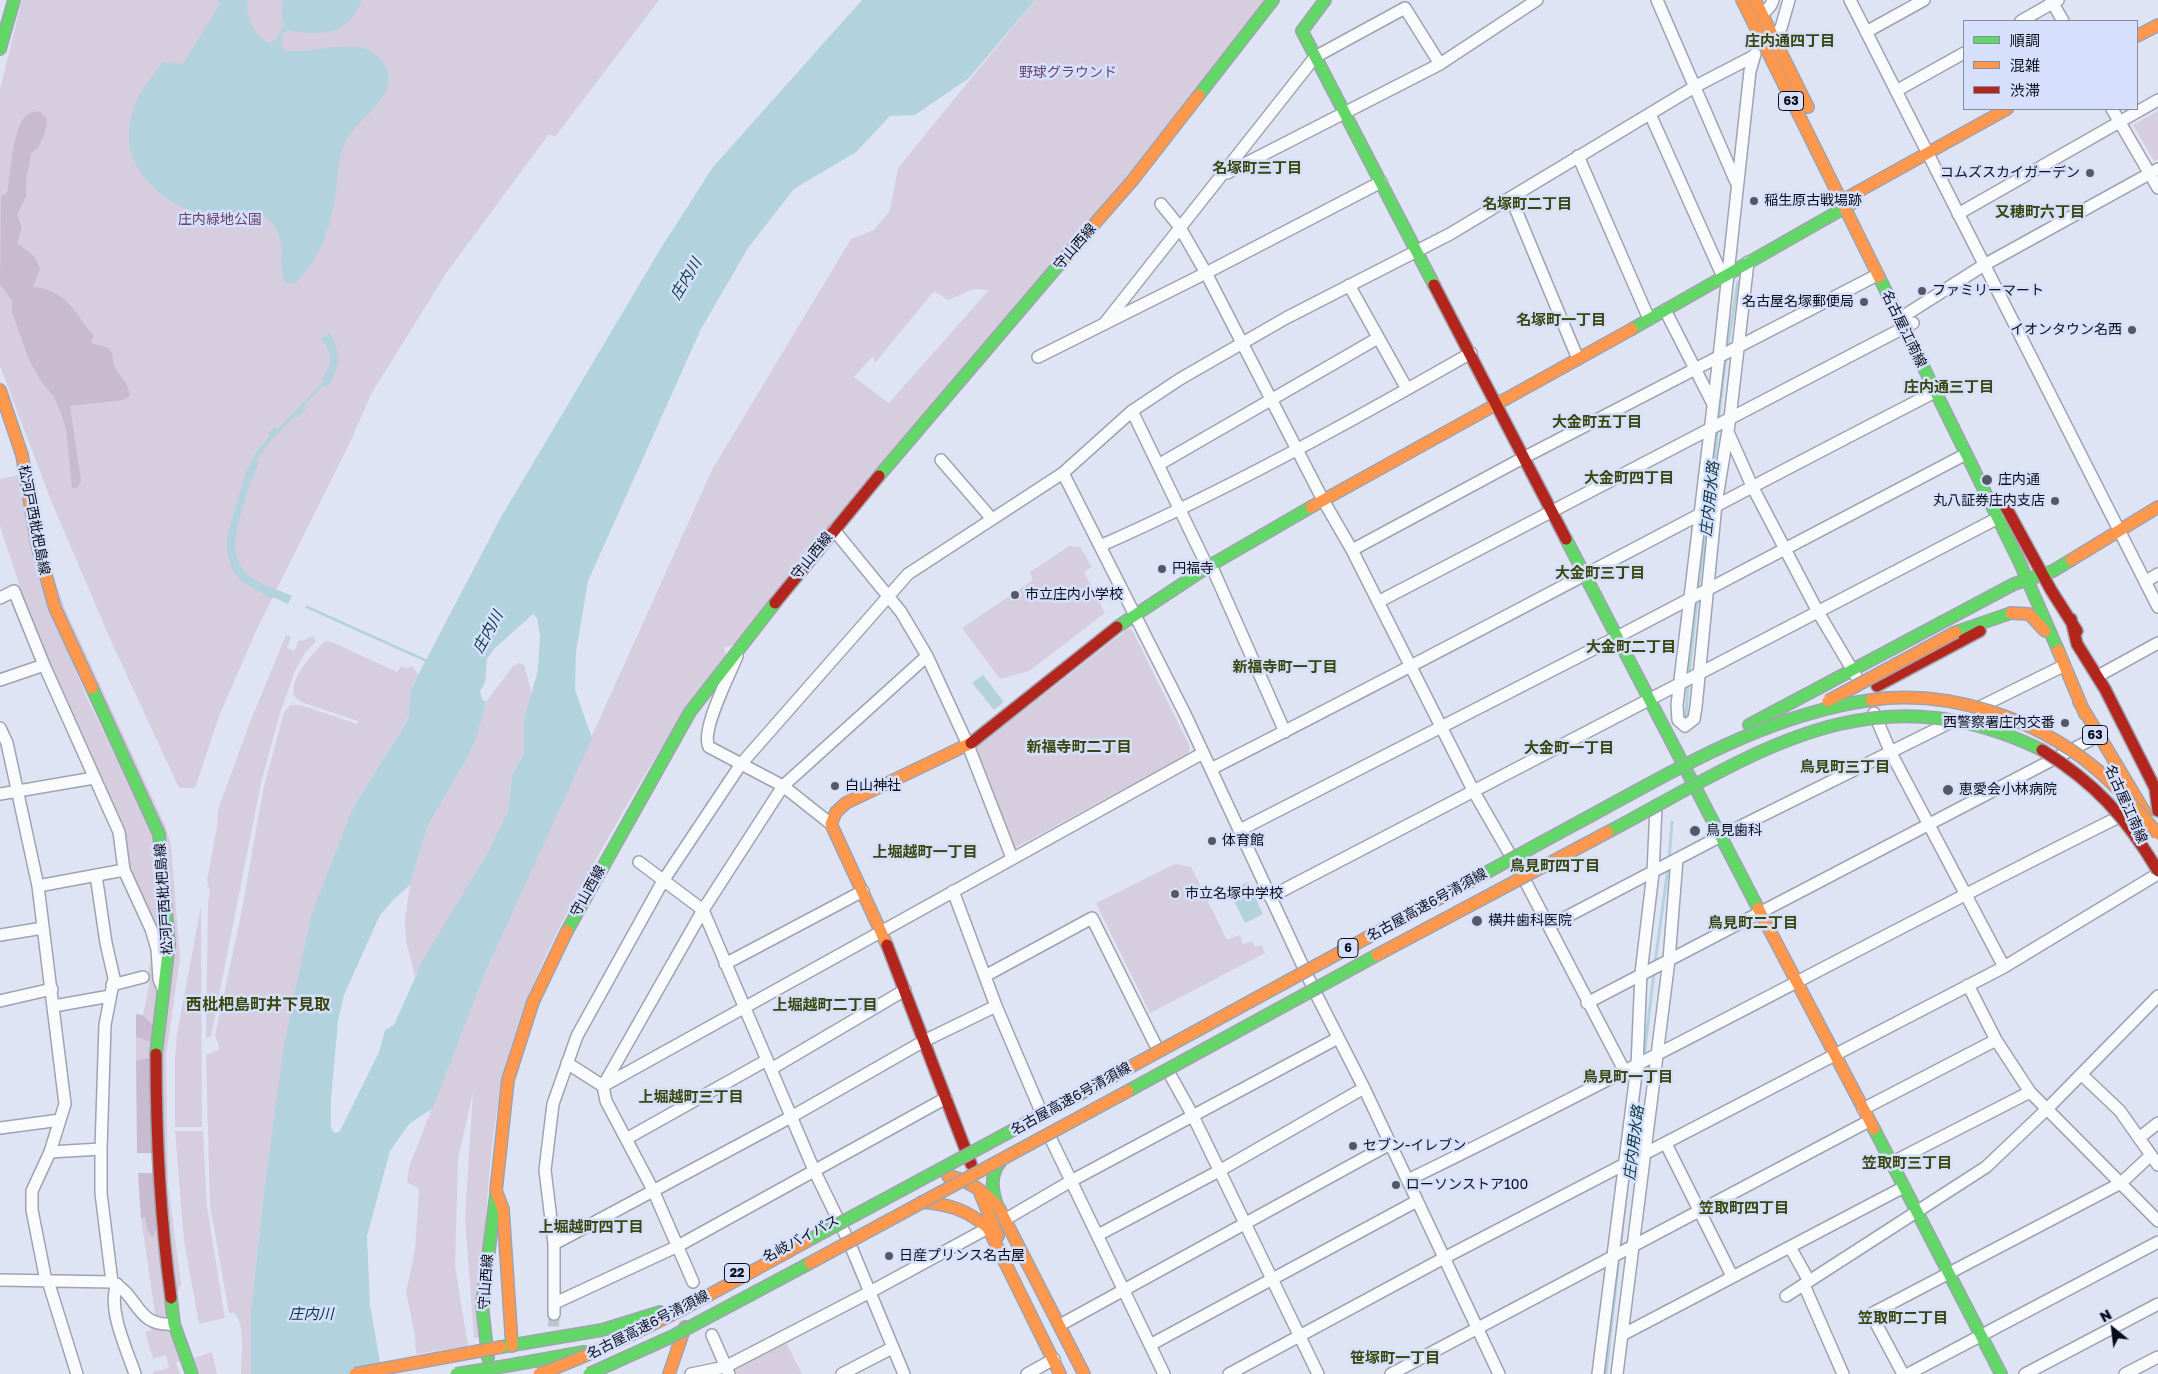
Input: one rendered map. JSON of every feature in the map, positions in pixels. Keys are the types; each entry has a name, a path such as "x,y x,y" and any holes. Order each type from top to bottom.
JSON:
{"main road":[{"path":"0,49 14,0"},
{"name":"守山西線","path":"490,1374 482,1304 508,1080 533,1002 552,960 594,880 685,721 742,643 907,441 1132,181 1273,0"},
{"path":"1325,0 1302,31 2001,1374"},
{"name":"名古屋江南線","path":"1742,0 1847,202 1905,321 2062,612 2071,619 2158,794"},
{"name":"名古屋江南線","path":"1756,0 1847,202 1877,275 1905,321 1935,392 1998,518 2079,702 2131,811 2157,875"},
{"path":"2138,35 2158,25"},
{"path":"1016,1282 905,990 881,931 831,824 836,812 846,803 968,746 1134,614 1210,566 1323,500 1726,276 1926,153 2005,110"},
{"name":"松河戸西枇杷島線","path":"0,390 3,406 22,455 37,544 55,608 159,834 169,944 156,1047 156,1132 164,1245 174,1324 192,1374"},
{"path":"905,1186 974,1171 1001,1161 1315,992 2010,613 2033,596 2044,579 2053,571 2119,528 2158,506"},
{"path":"905,1186 952,1171 1109,1090 1350,955 1564,823 2014,584 2026,580 2044,579"},
{"path":"1303,996 1425,920 1524,864 1956,632 2010,613 2029,614 2052,638"},
{"path":"2071,619 2077,644 2105,689 2155,788 2158,811"},
{"name":"名古屋高速6号清須線","path":"539,1374 609,1347 1700,756 1762,727 1809,712 1863,701 1922,699 1954,703 2011,718 2047,734 2098,768 2140,810 2158,834"},
{"path":"2079,702 2137,796 2158,840"},
{"name":"名古屋高速6号清須線","path":"589,1374 673,1336 1656,806 1760,751 1807,731 1849,720 1893,715 1952,718 2014,736 2069,767 2116,809 2157,875"},
{"path":"974,1171 992,1142 1304,966 1511,856"},
{"path":"999,1208 991,1183 992,1174 1001,1161"},
{"path":"974,1171 991,1183"},
{"path":"974,1171 1006,1219 1084,1374"},
{"name":"名岐バイパス","path":"355,1374 507,1346 599,1332 629,1325 683,1303 838,1219 905,1186 928,1177 974,1171"},
{"name":"名岐バイパス","path":"456,1374 511,1368 621,1346 709,1320 922,1202 974,1171"},
{"name":"守山西線","path":"496,1191 503,1209 507,1346"},
{"path":"922,1202 957,1206 973,1214 988,1228 1060,1374"},
{"path":"669,1374 685,1327"}],"street":[{"path":"1223,175 1440,64 1538,0"},
{"path":"1657,0 1696,86 1737,185"},
{"path":"1763,14 1773,0"},
{"path":"1774,38 1782,28 1789,0"},
{"path":"1850,0 2158,607"},
{"path":"1866,32 1924,0"},
{"path":"2023,20 2054,1 2063,20"},
{"path":"1104,324 1179,226 1223,175 1315,57 1405,8 1440,64"},
{"path":"1748,262 1716,504 1694,719 1685,726 1679,723 1677,714 1699,514 1712,428 1726,276 1750,71 1754,56 1762,41"},
{"path":"1896,91 1963,54"},
{"path":"946,1098 678,1246 554,1308 554,1244 545,1170 553,1104 577,1036 663,881 741,764 908,574 1063,473 1132,411 1180,378 1349,285 1450,234 1696,86 1754,56"},
{"path":"1958,214 2158,100"},
{"path":"2113,110 2154,171 2158,188"},
{"path":"1650,114 1726,276"},
{"path":"1578,156 1649,319"},
{"path":"1378,602 1712,428 1728,424 1905,321 1984,265 2154,171"},
{"path":"1038,357 1206,273 1381,182"},
{"path":"1511,198 1578,359"},
{"path":"1161,204 1179,226 1206,273 1323,500 1352,550 1474,792 1523,877 1625,1072"},
{"path":"1352,550 1523,458 1877,275"},
{"path":"1349,285 1407,389"},
{"path":"1665,310 1696,368 1713,405"},
{"path":"1158,465 1273,401 1378,338"},
{"path":"1100,546 1180,511 1471,353"},
{"path":"1211,769 1584,576 1716,504 1935,392"},
{"path":"1132,411 1180,511 1210,566 1285,732"},
{"path":"1728,424 1752,486 1818,612 1853,669 1891,753 2004,967"},
{"path":"1240,830 1442,728 1966,454"},
{"path":"941,460 992,519"},
{"path":"1063,473 1211,769 1315,992 1364,1088 1499,1374"},
{"path":"1270,897 1998,518"},
{"path":"834,530 907,620 927,656 968,746 1012,858"},
{"path":"2145,582 2158,574"},
{"path":"0,598 14,591 44,665 119,832 124,870 151,929 157,949 159,979 163,990"},
{"path":"742,643 708,728 706,743 709,747 783,786 831,824"},
{"path":"2098,676 2158,643"},
{"path":"693,1282 653,1190 606,1101 603,1086 703,910 783,786 927,656"},
{"path":"0,680 44,665"},
{"path":"1549,926 1721,836 2063,666"},
{"path":"0,728 7,743 38,886 65,1104 50,1152 32,1191 32,1210 47,1281 76,1374"},
{"path":"1587,1002 2096,737"},
{"path":"603,1086 1203,753"},
{"path":"0,794 94,778"},
{"path":"1598,1374 1636,1066 1641,973 1653,873 1656,806"},
{"path":"1408,1180 1658,1056 1911,924 1965,893 2131,811"},
{"path":"1617,1374 1643,1156 1658,1056 1669,960 1677,859"},
{"path":"638,862 703,910 814,1170 850,1242 904,1374"},
{"path":"38,886 124,870"},
{"path":"96,875 106,943 114,978 105,1025 105,1090 101,1149 101,1194 114,1283 117,1319 135,1374"},
{"path":"1229,1374 1444,1258 1625,1166 2004,967 2157,875"},
{"path":"725,964 863,891"},
{"path":"953,891 996,1006 1042,1114"},
{"path":"985,976 1092,918 1158,1050"},
{"path":"0,935 43,928"},
{"path":"54,1006 111,990 143,976"},
{"path":"1968,985 1996,1040 2030,1092 2048,1108 2158,1221"},
{"path":"0,1001 52,989"},
{"path":"626,1139 905,990"},
{"path":"1786,1296 1986,1167 2048,1108 2158,996"},
{"path":"554,1244 791,1116 924,1041 996,1006"},
{"path":"1006,1219 1071,1181 1338,1038"},
{"path":"1863,1109 1996,1040"},
{"path":"567,1063 603,1086"},
{"path":"1168,1071 1193,1116 1318,1374"},
{"path":"1903,1374 1872,1314 2121,1183 2155,1160 2120,1111 2081,1074"},
{"path":"1098,1235 1219,1171 1364,1088"},
{"path":"1891,1163 2030,1092"},
{"path":"0,1128 60,1120"},
{"path":"1391,1374 1870,1121"},
{"path":"2139,1138 2158,1123"},
{"path":"1048,1135 1164,1374"},
{"path":"1060,1325 1246,1225 1390,1144"},
{"path":"1666,1144 1732,1276"},
{"path":"50,1152 101,1149"},
{"path":"1622,1335 1904,1187"},
{"path":"1150,1345 1417,1201"},
{"path":"691,1374 727,1370 988,1228"},
{"path":"1908,1374 2158,1242"},
{"path":"1790,1247 1844,1374"},
{"path":"0,1280 114,1283 129,1295 145,1318 157,1324 174,1324"},
{"path":"2024,1374 2158,1304"},
{"path":"712,1335 727,1370"},
{"path":"842,1374 892,1348"},
{"path":"2125,1374 2158,1357"},
{"path":"1027,1374 1054,1359"}],"green space":[{"name":"庄内緑地公園","path":"22,0 659,0 555,137 549,134 447,272 371,394 352,438 256,631 219,716 195,788 179,788 111,641 52,503 0,366 0,89"},
{"name":"野球グラウンド","path":"1035,0 1272,0 742,643 724,647 726,655 692,701 661,749 588,874 547,952 515,1034 500,1096 490,1164 481,1337 474,1338 465,1218 473,1092 458,1159 455,1266 468,1346 416,1354 415,1336 406,1292 415,1250 419,1189 407,1182 409,1167 484,975 713,468 851,239 874,230 890,210 898,168","holes":["974,289 989,290 889,403 854,377 873,356 875,363 934,291 948,300"]},
{"path":"2158,111 2158,159 2154,161 2133,125"},
{"path":"19,475 61,634 86,696 152,832 164,959 30,617 0,526 0,479"},
{"path":"37,507 55,580 66,611 166,827 171,845 180,958 166,1055 168,1184 181,1284 176,1296 163,1131 162,1056 168,849 63,612 52,581"},
{"path":"1069,546 1080,547 1092,567 1084,572 1105,613 1029,671 1000,679 962,628 1033,580 1030,572"},
{"path":"1128,629 1132,630 1190,747 1188,754 1011,850 972,751"},
{"path":"286,635 291,637 287,648 294,651 299,640 302,641 313,636 316,641 305,653 295,671 280,713 261,783 211,1036 206,1038 208,902 210,892 207,880 217,827 218,810 250,722"},
{"path":"325,641 332,642 397,672 401,666 407,668 413,666 418,675 410,693 408,718 353,808 265,1185 251,1308 251,1374 241,1374 242,1342 240,1325 234,1313 229,1313 210,1206 206,1055 220,1049 215,1036 242,910 263,790 284,712 291,705 300,705 357,724 358,721 301,702 294,696 293,689 298,674"},
{"path":"519,663 524,665 532,695 524,720 524,754 512,775 508,811 487,854 415,977 406,940 405,919 410,885 427,827 466,760 477,735 486,702 513,666"},
{"path":"1175,864 1191,867 1227,940 1240,935 1243,944 1252,941 1255,947 1262,945 1265,953 1150,1013 1096,903"},
{"path":"201,906 202,1127 175,1127 177,1034"},
{"path":"155,964 158,988 153,1025 143,1015 149,986 149,965"},
{"path":"136,1037 152,1042 151,1057 136,1061"},
{"path":"175,1131 203,1131 207,1207 225,1318 199,1324 184,1241"},
{"path":"145,1217 147,1230 155,1232 157,1227 167,1315 163,1320 156,1320 141,1219"},
{"path":"152,1326 169,1331 180,1361 176,1363 180,1374 153,1374 153,1372 169,1368 166,1355 153,1359 145,1332 151,1330"},
{"path":"786,1342 802,1374 734,1374 732,1370"},
{"path":"212,1352 217,1374 200,1374 194,1358"}],"shaded area":[{"path":"39,111 47,119 41,143 31,153 26,179 27,194 17,215 22,227 17,243 34,256 40,269 33,287 45,289 62,297 94,336 91,342 106,347 111,351 115,368 126,383 130,396 123,400 70,406 81,481 77,488 72,488 66,429 61,413 54,397 41,381 29,360 12,312 12,301 0,284 1,196 7,193 15,139 23,120 28,114"},
{"path":"136,1014 143,1015 153,1025 152,1042 136,1037"},
{"path":"151,1057 153,1153 137,1153 136,1061"},
{"path":"138,1173 154,1173 157,1227 153,1238 147,1230 145,1217 141,1219"}],"water":[{"path":"218,0 247,0 248,12 255,31 269,43 275,41 284,25 281,12 283,0 362,0 349,21 338,29 317,33 289,30 283,33 281,44 284,50 296,51 349,46 361,48 372,52 382,61 388,73 388,84 384,94 345,143 328,228 318,253 304,274 295,283 286,283 282,268 281,242 273,225 265,217 252,212 206,214 181,207 158,192 140,172 130,148 131,118 135,103 142,91 163,62 183,64 220,4"},
{"name":"庄内川","path":"862,0 1035,0 969,78 915,115 890,116 856,152 794,189 748,248 701,329 588,581 576,652 575,690 592,738 484,975 433,1108 409,1124 390,1151 367,1236 370,1305 382,1374 251,1374 251,1308 265,1185 284,1045 311,916 353,808 408,719 410,693 418,675 501,517 661,248 713,167","holes":["533,614 537,618 540,636 538,670 524,720 524,754 512,775 508,811 487,854 423,960 394,1025 385,1030 379,1052 344,1123 339,1132 334,1133 331,1127 331,1099 338,1021 344,995 380,915 410,885 427,827 466,760 477,736 486,702 482,699 480,691 485,682 487,659 494,649"]},
{"path":"330,333 338,354 337,367 332,380 327,387 323,386 304,405 306,408 298,418 295,416 267,445 256,461 259,463 239,521 235,545 238,559 249,576 292,596 288,604 273,597 272,599 241,581 233,571 227,554 227,537 245,475 254,455 270,436 268,434 274,427 278,429 324,381 322,378 330,363 330,358 321,338"},
{"path":"983,675 1004,702 994,710 972,683"},
{"path":"1248,882 1263,914 1245,923 1229,891"}],"waterway":[{"name":"庄内用水路","path":"1727,350 1738,282"},
{"name":"庄内用水路","path":"1718,422 1726,356"},
{"name":"庄内用水路","path":"1709,506 1718,428"},
{"name":"庄内用水路","path":"1698,591 1708,513"},
{"name":"庄内用水路","path":"1689,675 1697,599"},
{"path":"307,607 429,662"},
{"name":"庄内用水路","path":"1686,717 1688,683"},
{"name":"庄内用水路","path":"1669,859 1672,822"},
{"name":"庄内用水路","path":"1655,963 1668,868"},
{"name":"庄内用水路","path":"1644,1057 1654,972"},
{"name":"庄内用水路","path":"1620,1251 1627,1187"},
{"name":"庄内用水路","path":"1606,1374 1619,1257"}],"tunnel":[{"path":"553,1343 554,1314"}],"traffic: fast":[{"path":"0,49 14,0"},
{"path":"1199,95 1273,0"},
{"path":"1325,0 1302,31 1434,285"},
{"path":"1632,329 1853,203"},
{"path":"879,476 1063,260"},
{"path":"1879,277 2019,561 2058,650"},
{"path":"1117,627 1211,565 1311,507"},
{"path":"1566,539 1758,908"},
{"path":"1749,725 2014,584 2053,571 2071,560"},
{"path":"567,931 690,712 775,603"},
{"path":"1956,632 2011,613"},
{"path":"92,688 159,834 169,944 156,1054"},
{"path":"1405,917 1701,757 1766,728 1800,716 1871,700"},
{"path":"1608,832 1715,774 1766,749 1817,730 1869,719 1923,717 1980,726 2042,750"},
{"path":"1128,1091 1377,955"},
{"path":"807,1241 1132,1066"},
{"path":"1874,1129 2001,1374"},
{"path":"998,1208 994,1196 993,1178 1001,1161"},
{"path":"488,1358 482,1304 496,1195"},
{"path":"589,1374 673,1336 810,1263"},
{"path":"171,1298 174,1324 192,1374"},
{"path":"501,1347 602,1330 660,1312"},
{"path":"506,1366 584,1352"},
{"path":"456,1374 506,1366"}],"traffic: slow":[{"path":"1742,0 1879,277"},
{"path":"1755,0 1808,107"},
{"path":"2138,35 2158,25"},
{"path":"1063,260 1132,181 1199,95"},
{"path":"1841,201 2005,110"},
{"path":"1311,507 1632,329"},
{"path":"0,390 22,455 37,544 55,608 92,688"},
{"path":"2071,560 2158,507"},
{"path":"2011,613 2029,614 2045,631"},
{"path":"1828,701 1956,632"},
{"path":"2058,650 2085,714"},
{"path":"1871,700 1901,698 1960,703 1990,711 2046,735 2071,750 2095,768 2136,808 2158,834"},
{"path":"2079,702 2146,814"},
{"path":"887,945 831,824 836,812 846,803 971,743"},
{"path":"1377,955 1608,832"},
{"path":"1758,908 1874,1129"},
{"path":"1132,1066 1405,917"},
{"path":"512,1346 503,1209 496,1191 508,1080 533,1002 567,931"},
{"path":"810,1263 1128,1091"},
{"path":"948,1176 963,1180 976,1188 999,1208 1084,1374"},
{"path":"980,1193 998,1236"},
{"path":"922,1202 940,1204 965,1212 988,1228 1060,1374"},
{"path":"539,1374 642,1330 807,1241"},
{"path":"669,1374 685,1327"},
{"path":"355,1374 501,1347"}],"traffic: jam":[{"path":"1434,285 1566,539"},
{"path":"775,603 879,476"},
{"path":"2002,500 2051,590 2077,631"},
{"path":"2071,619 2077,644 2105,689 2155,788 2158,811"},
{"path":"971,743 1117,627"},
{"path":"1877,686 1980,631"},
{"path":"2042,750 2078,775 2108,803 2134,834 2158,871"},
{"path":"887,945 971,1164"},
{"path":"156,1054 159,1176 171,1298"}],"place":[{"name":"コムズスカイガーデン","path":"2090,173"},
{"name":"稲生原古戦場跡","path":"1754,201"},
{"name":"ファミリーマート","path":"1922,291"},
{"name":"名古屋名塚郵便局","path":"1864,302"},
{"name":"イオンタウン名西","path":"2132,330"},
{"name":"庄内通","path":"1987,480"},
{"name":"丸八証券庄内支店","path":"2055,501"},
{"name":"円福寺","path":"1162,569"},
{"name":"市立庄内小学校","path":"1015,595"},
{"name":"西警察署庄内交番","path":"2065,723"},
{"name":"白山神社","path":"835,786"},
{"name":"恵愛会小林病院","path":"1948,790"},
{"name":"鳥見歯科","path":"1695,831"},
{"name":"体育館","path":"1212,841"},
{"name":"市立名塚中学校","path":"1175,894"},
{"name":"横井歯科医院","path":"1477,921"},
{"name":"セブン-イレブン","path":"1353,1146"},
{"name":"ローソンストア100","path":"1396,1185"},
{"name":"日産プリンス名古屋","path":"889,1256"}],"district":[{"name":"庄内通四丁目","path":"1790,41"},
{"name":"名塚町三丁目","path":"1257,168"},
{"name":"名塚町二丁目","path":"1527,204"},
{"name":"又穂町六丁目","path":"2040,212"},
{"name":"名塚町一丁目","path":"1561,320"},
{"name":"庄内通三丁目","path":"1949,387"},
{"name":"大金町五丁目","path":"1597,422"},
{"name":"大金町四丁目","path":"1629,478"},
{"name":"大金町三丁目","path":"1600,573"},
{"name":"大金町二丁目","path":"1631,647"},
{"name":"新福寺町一丁目","path":"1285,667"},
{"name":"新福寺町二丁目","path":"1079,747"},
{"name":"大金町一丁目","path":"1569,748"},
{"name":"鳥見町三丁目","path":"1845,767"},
{"name":"上堀越町一丁目","path":"925,852"},
{"name":"鳥見町四丁目","path":"1555,866"},
{"name":"鳥見町二丁目","path":"1753,923"},
{"name":"西枇杷島町井下見取","path":"258,1005"},
{"name":"上堀越町二丁目","path":"825,1005"},
{"name":"鳥見町一丁目","path":"1628,1077"},
{"name":"上堀越町三丁目","path":"691,1097"},
{"name":"笠取町三丁目","path":"1907,1163"},
{"name":"笠取町四丁目","path":"1744,1208"},
{"name":"上堀越町四丁目","path":"591,1227"},
{"name":"笠取町二丁目","path":"1903,1318"},
{"name":"笹塚町一丁目","path":"1395,1358"}]}
